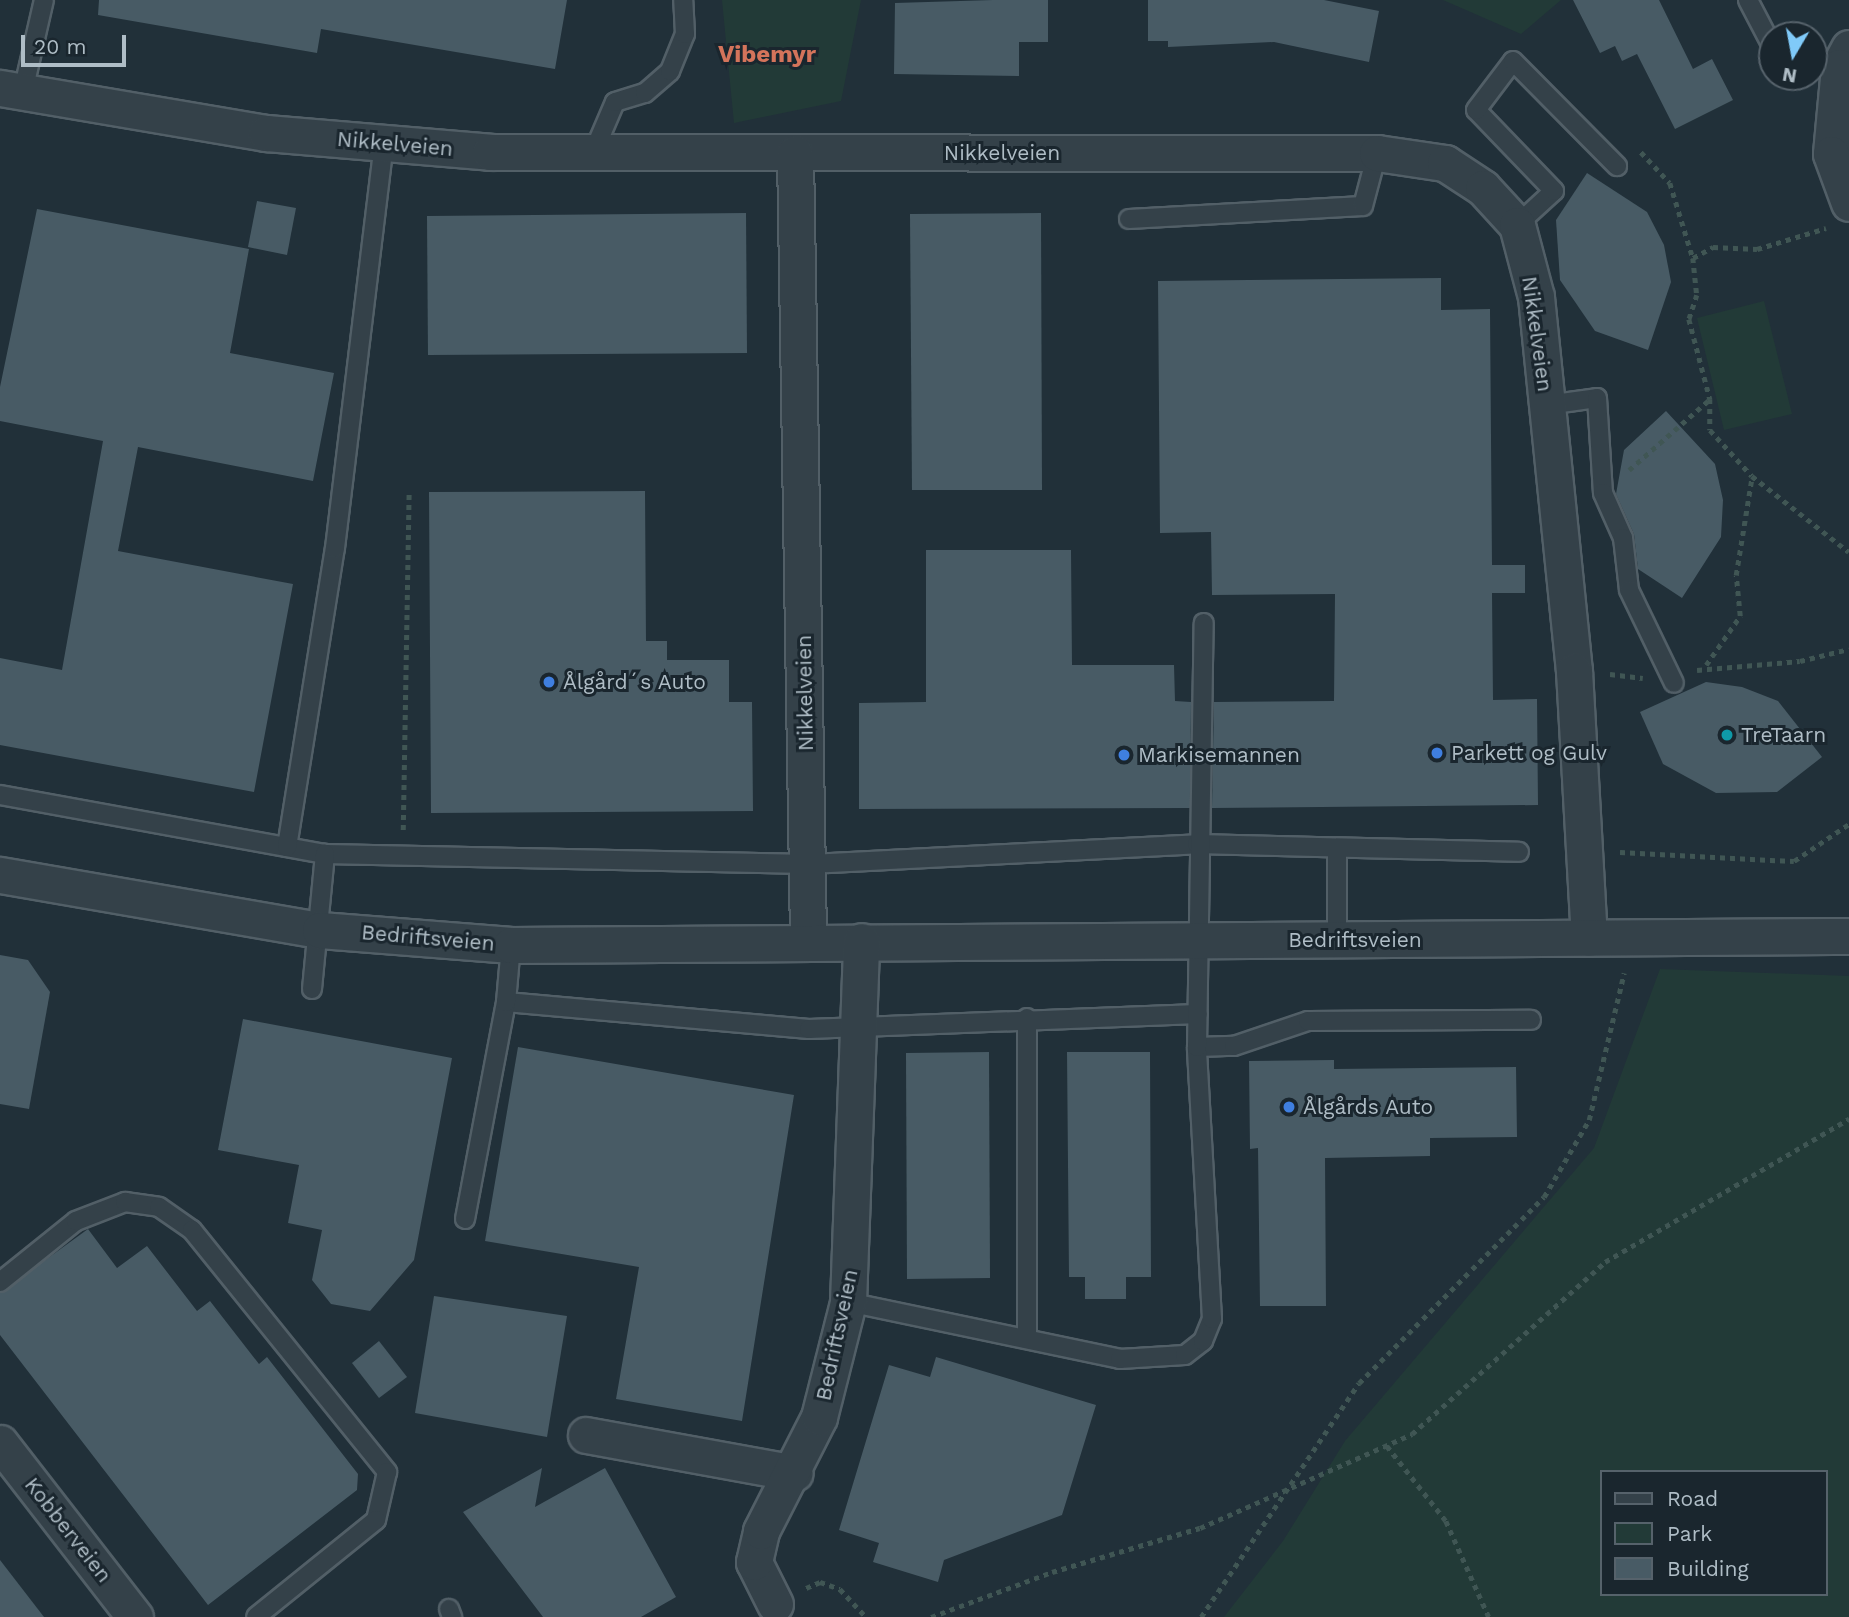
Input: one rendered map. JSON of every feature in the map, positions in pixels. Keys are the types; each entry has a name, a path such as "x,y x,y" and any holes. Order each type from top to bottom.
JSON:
{"street":[{"path":"1846,214 1831,154 1839,67 1849,48"},
{"name":"Nikkelveien","path":"12,88 266,133 384,144 594,151 795,153 1377,153 1445,163 1483,188 1517,225 1536,297 1574,671 1589,938"},
{"name":"Nikkelveien","path":"795,153 808,939"},
{"name":"Bedriftsveien","path":"0,875 320,930 510,945 808,939 1199,941 1849,936"},
{"name":"Bedriftsveien","path":"772,1610 754,1562 761,1531 795,1473 819,1417 848,1302 862,1023 862,941"},
{"path":"586,1435 795,1473"},
{"name":"Kobberveien","path":"0,1443 135,1617"}],"lane":[{"path":"12,88 44,0"},
{"path":"594,151 615,102 645,93 670,71 685,34 683,0"},
{"path":"1748,0 1759,21"},
{"path":"1517,225 1554,191 1476,110 1513,61 1617,166"},
{"path":"287,847 335,548 384,144"},
{"path":"1129,219 1363,206 1377,153"},
{"path":"1547,405 1597,398 1603,493 1623,538 1629,590 1674,683"},
{"path":"848,1302 1120,1359 1185,1355 1203,1341 1212,1319 1197,1047 1197,844 1204,623"},
{"path":"0,795 325,854 808,864 1197,844 1336,850 1519,852"},
{"path":"1336,850 1337,940"},
{"path":"312,989 320,930 325,854"},
{"path":"465,1219 506,1002 510,945"},
{"path":"506,1002 809,1029 862,1023 1198,1014"},
{"path":"1027,1018 1027,1338"},
{"path":"1197,1047 1234,1046 1308,1021 1531,1020"},
{"path":"0,1282 76,1221 125,1202 159,1207 192,1230 387,1472 376,1520 256,1617"}],"path":[{"path":"1645,156 1671,183 1693,258 1697,295 1689,318 1710,400 1710,430 1752,476 1849,552"},
{"path":"1693,258 1713,247 1757,249 1846,214"},
{"path":"1644,457 1710,400"},
{"path":"1674,683 1706,665 1740,616 1736,575 1752,476"},
{"path":"402,856 409,493"},
{"path":"1706,665 1800,661 1849,649"},
{"path":"1612,852 1794,861 1849,824"},
{"path":"1201,1617 1287,1495 1359,1383 1544,1197 1589,1120 1629,938"},
{"path":"931,1617 1287,1495 1412,1434 1605,1262 1849,1119"},
{"path":"1387,1447 1446,1521 1489,1617"},
{"path":"772,1610 820,1582 859,1603 866,1617"}],"green space":[{"path":"722,0 861,0 841,101 734,123"},
{"path":"1443,0 1561,0 1521,34"},
{"path":"1764,301 1792,414 1724,430 1697,318"},
{"path":"1660,969 1849,976 1849,1617 1224,1617 1283,1541 1345,1441 1594,1148"}],"building":[{"path":"99,0 567,0 555,69 321,29 317,53 98,15"},
{"path":"1048,0 1048,42 1019,42 1019,76 894,74 895,3"},
{"path":"1148,0 1324,0 1379,11 1369,62 1274,42 1168,47 1168,41 1148,41"},
{"path":"1573,0 1659,0 1693,69 1712,59 1733,100 1675,129 1637,54 1622,61 1615,46 1600,53"},
{"path":"1587,173 1647,212 1664,245 1671,282 1648,350 1595,331 1560,280 1556,220"},
{"path":"257,201 296,208 287,255 248,247"},
{"path":"37,209 249,249 230,353 334,373 313,481 138,447 118,551 293,584 254,792 0,745 0,658 62,670 103,441 0,421 0,387"},
{"path":"746,213 747,353 428,355 427,216"},
{"path":"1041,213 1042,490 912,490 910,214"},
{"path":"1441,278 1441,310 1490,309 1492,565 1525,565 1525,593 1492,593 1493,700 1537,699 1538,805 1212,808 1214,702 1334,701 1335,594 1212,595 1211,532 1160,533 1158,281"},
{"path":"1666,411 1715,464 1723,500 1721,537 1682,598 1638,569 1634,534 1616,494 1624,450"},
{"path":"645,491 646,641 667,641 667,660 729,660 729,702 752,702 753,811 431,813 429,492"},
{"path":"926,550 1071,550 1072,665 1174,665 1175,701 1191,702 1190,808 859,809 859,703 926,702"},
{"name":"TreTaarn","path":"1706,682 1742,687 1778,701 1822,757 1777,792 1716,793 1663,764 1640,712"},
{"path":"0,955 28,960 50,992 29,1109 0,1104"},
{"path":"243,1019 452,1058 414,1260 370,1311 331,1304 312,1280 322,1230 288,1223 299,1165 218,1150"},
{"path":"518,1047 794,1095 742,1421 616,1399 639,1267 485,1241"},
{"path":"989,1052 990,1278 907,1279 906,1053"},
{"path":"1067,1052 1150,1052 1151,1277 1126,1277 1126,1299 1085,1299 1085,1277 1069,1277"},
{"path":"1334,1060 1334,1069 1516,1067 1517,1137 1430,1138 1430,1156 1325,1158 1326,1306 1260,1306 1258,1148 1250,1149 1249,1061"},
{"path":"88,1229 117,1268 147,1246 197,1311 210,1301 259,1364 267,1357 358,1474 357,1490 208,1605 0,1335 0,1293"},
{"path":"434,1296 567,1316 547,1437 415,1413"},
{"path":"379,1341 407,1377 379,1398 352,1363"},
{"path":"936,1357 1096,1405 1062,1515 944,1560 938,1582 873,1562 879,1543 839,1530 889,1365 930,1377"},
{"path":"542,1468 535,1507 605,1468 676,1597 641,1617 543,1617 463,1512"},
{"path":"0,1560 44,1617 0,1617"}],"place":[{"name":"Ålgård´s Auto","path":"549,682"},
{"name":"TreTaarn","path":"1727,735"},
{"name":"Parkett og Gulv","path":"1437,753"},
{"name":"Markisemannen","path":"1124,755"},
{"name":"Ålgårds Auto","path":"1289,1107"}],"district":[{"name":"Vibemyr","path":"767,55"}]}
